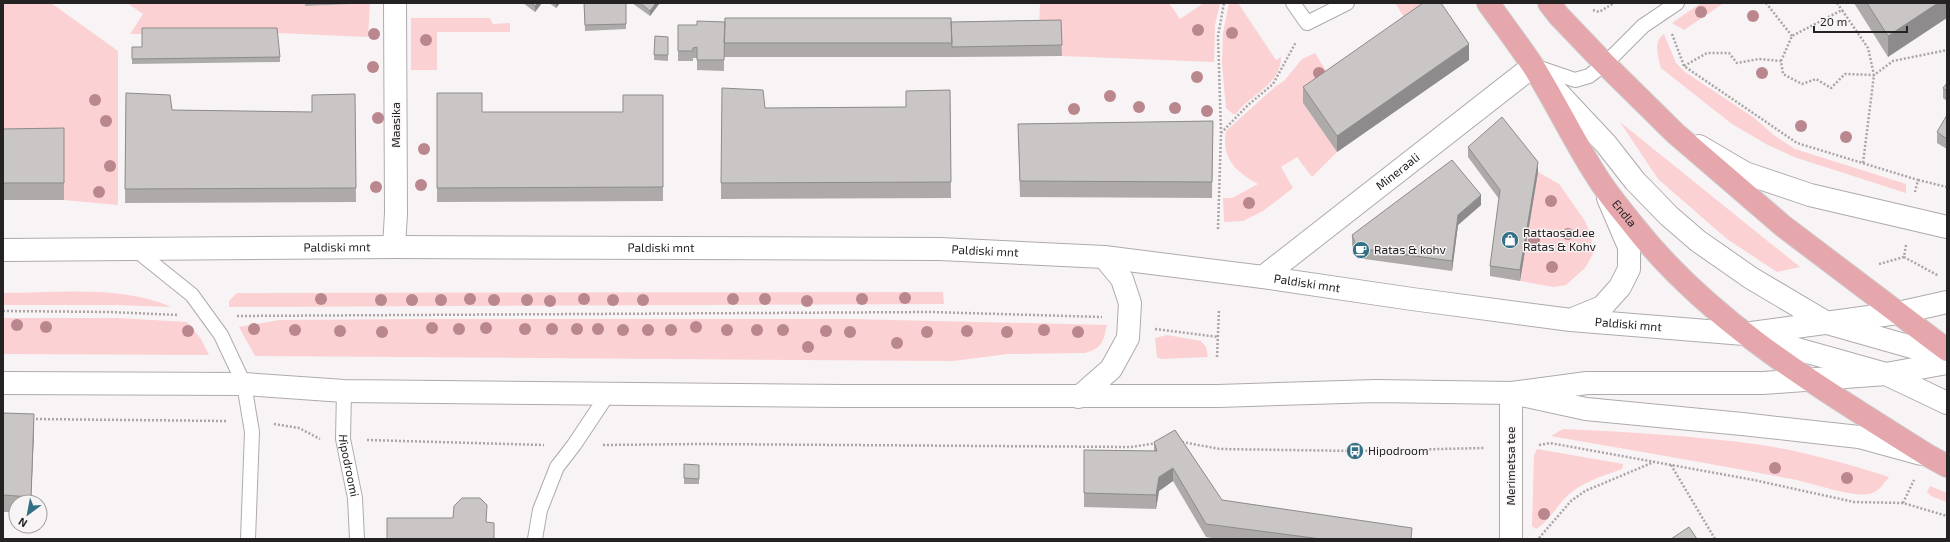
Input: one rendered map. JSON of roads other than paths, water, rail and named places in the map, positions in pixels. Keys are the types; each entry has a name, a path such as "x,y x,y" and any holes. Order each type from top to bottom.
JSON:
{"main road":[{"name":"Maasika","path":"394,247 396,213 395,3"},
{"name":"Endla","path":"1488,3 1533,66 1601,182 1635,228 1698,294 1744,334 1809,380"},
{"path":"1549,3 1559,16 1605,64 1675,133 1783,226 1947,350"},
{"name":"Mineraali","path":"1263,277 1533,66"},
{"path":"1533,66 1606,144 1635,181 1669,216 1698,241 1751,278 1826,324 1947,357"},
{"path":"1675,133 1745,173 1810,194 1947,227"},
{"path":"1571,320 1602,307 1620,287 1629,269 1629,247 1601,182"},
{"name":"Paldiski mnt","path":"3,250 394,247 940,249 1104,257 1263,277 1571,320 1744,334 1898,313 1947,302"},
{"path":"1079,396 1111,369 1128,338 1130,303 1122,279 1104,257"},
{"path":"1744,334 1886,374 1947,403"},
{"path":"3,383 244,384 344,391 608,394 1218,396 1376,392 1511,393 1586,383 1763,382 1809,380 1886,374 1947,363"},
{"path":"1809,380 1927,455 1947,466"},
{"path":"1511,393 1586,409 1859,437 1927,455"},
{"name":"Merimetsa tee","path":"1511,393 1512,539"}],"lane":[{"path":"1293,3 1307,23 1347,3"},
{"path":"1533,66 1575,80 1589,76 1605,64 1643,26 1677,3"},
{"path":"136,250 192,295 221,335 244,384 252,432 248,539"},
{"name":"Hipodroomi","path":"344,391 343,439 355,498 357,539"},
{"path":"535,539 540,510 557,467 574,445 608,394"}],"place":[{"name":"Rattaosad.ee Ratas & Kohv","path":"1510,240"},
{"name":"Ratas & kohv","path":"1361,250"},
{"name":"Hipodroom","path":"1355,451"}]}
